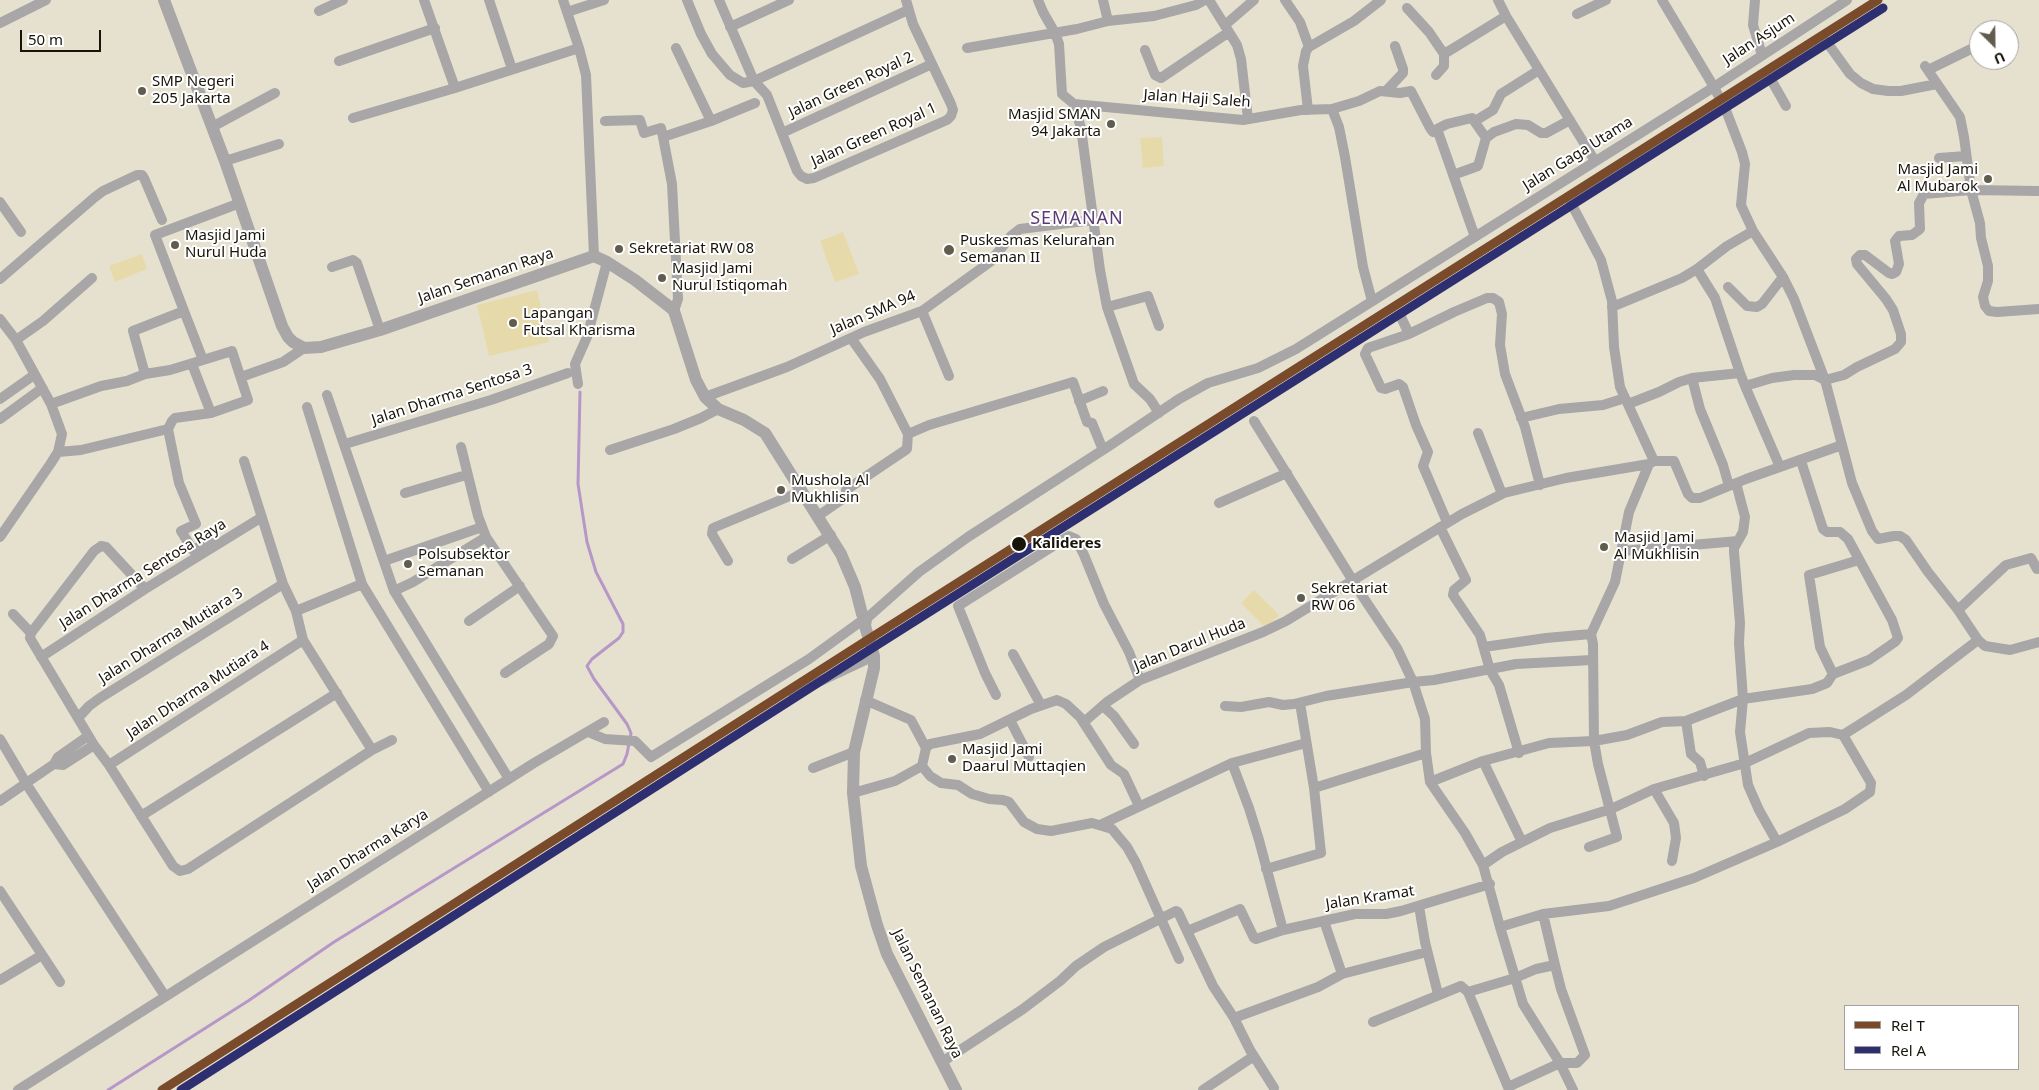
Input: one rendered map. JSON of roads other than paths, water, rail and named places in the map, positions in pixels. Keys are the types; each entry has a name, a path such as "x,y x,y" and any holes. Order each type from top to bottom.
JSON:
{"street":[{"path":"0,23 46,0"},
{"path":"164,0 225,161 282,326 288,337 304,348 283,362 241,377"},
{"path":"319,11 343,0"},
{"path":"424,0 455,88"},
{"path":"489,0 512,69"},
{"path":"562,0 586,74 594,256 635,280 674,311 678,299 672,184 660,128 644,132 640,120 605,122"},
{"path":"567,12 604,0"},
{"path":"687,0 706,45 723,67 737,81 743,83 754,81 907,5"},
{"name":"Jalan Green Royal 1","path":"719,0 754,81 768,95 801,176 807,179 814,178 947,120 952,116 953,110 907,5"},
{"path":"730,27 789,0"},
{"path":"1038,0 1055,33 1061,54 1062,94 1074,104 1083,138 1093,220 1107,307 1134,384 1150,399 1158,413"},
{"path":"1104,0 1108,21"},
{"path":"967,48 1055,33 1108,21 1154,16 1205,0"},
{"path":"1209,0 1237,45 1242,59 1248,119"},
{"path":"1145,50 1155,75 1161,78 1227,28 1254,0"},
{"path":"1286,0 1300,22 1309,47"},
{"path":"1308,110 1304,66 1306,51 1309,47 1337,32 1381,0"},
{"path":"1498,0 1595,161"},
{"path":"1577,14 1606,0"},
{"path":"1662,0 1723,104 1742,152 1744,170 1741,204 1753,232 1783,277 1794,299 1825,380 1852,483 1876,538 1879,540 1900,536 1906,540 1978,640 1985,646 2010,650 2039,642"},
{"path":"1755,0 1753,25 1762,55"},
{"name":"Jalan Asjum","path":"1714,87 1846,0"},
{"path":"1407,8 1429,32 1444,54 1444,66 1436,75"},
{"path":"1444,54 1506,16"},
{"path":"339,61 434,28"},
{"path":"1589,847 1617,837 1594,741 1593,644 1590,634 1615,582 1629,512 1651,463 1620,387 1614,347 1612,307 1601,260 1571,203 1723,104 1826,40 1850,74 1873,89 1901,91 1937,84"},
{"path":"1386,91 1403,73 1404,69 1395,46"},
{"path":"353,118 455,88 579,48"},
{"path":"676,48 711,121"},
{"path":"1969,50 1926,68 1960,117 1971,190 1980,223 1988,266 1988,281 1984,297 1987,309 1996,312 2039,309"},
{"name":"Jalan Green Royal 2","path":"782,133 932,64"},
{"path":"1475,121 1492,110 1501,94 1539,70"},
{"path":"1769,76 1786,106"},
{"name":"Jalan Gaga Utama","path":"588,732 605,739 631,741 651,757 809,659 863,620 919,572 968,536 1104,450 1179,398 1208,383 1258,368 1296,349 1714,87"},
{"path":"1386,91 1397,93 1411,92 1433,132 1468,118 1475,121 1486,138"},
{"name":"Jalan Haji Saleh","path":"1074,104 1248,119 1308,110 1332,109 1386,91"},
{"path":"212,127 275,94"},
{"path":"663,137 711,121 755,103"},
{"path":"1332,109 1345,157 1363,266 1372,301"},
{"path":"1453,175 1478,166 1486,138 1494,132 1516,124 1532,126 1541,133 1551,131 1570,120"},
{"path":"1437,129 1475,237"},
{"path":"225,161 279,144"},
{"path":"1939,158 1966,156"},
{"path":"0,279 95,197 137,175 142,175 144,178 162,220"},
{"path":"1745,386 1794,374 1815,375 1825,380 1844,375 1857,366 1895,349 1902,342 1901,334 1886,298 1857,264 1856,259 1860,255 1865,255 1889,273 1895,274 1899,268 1895,241 1899,236 1912,235 1920,229 1918,208 1921,197 1924,194 1971,190 2004,192 2039,191"},
{"path":"0,202 20,232"},
{"path":"203,360 154,235 240,204"},
{"name":"Jalan SMA 94","path":"705,397 788,367 850,338 922,311 990,262 1011,236 1020,229 1093,220"},
{"path":"1612,307 1669,285 1697,270 1727,246 1753,232"},
{"name":"Jalan Semanan Raya","path":"304,348 321,347 380,330 594,256"},
{"path":"332,267 353,260 357,263 380,330"},
{"path":"578,384 575,364 587,337 599,300 607,262"},
{"path":"1697,270 1715,298 1740,373 1780,467"},
{"path":"1728,287 1747,306 1757,307 1762,304 1783,277"},
{"path":"16,340 43,321 92,278"},
{"path":"1107,307 1148,296 1159,326"},
{"path":"1519,753 1499,685 1490,670 1480,635 1453,595 1454,590 1466,580 1423,466 1428,452 1416,425 1403,387 1400,384 1384,389 1380,388 1366,354 1368,348 1409,334 1487,298 1497,300 1501,308 1500,346 1505,374 1522,418 1540,485"},
{"path":"145,374 133,331 184,311"},
{"name":"Jalan Semanan Raya","path":"674,311 696,380 705,397 718,409 744,420 765,434 830,535 856,587 863,620 874,656 874,668 854,752 853,793 861,866 882,941 956,1090"},
{"path":"922,311 949,376"},
{"path":"1400,315 1409,334"},
{"path":"0,318 16,340 41,389 51,404 62,429 58,452 0,537"},
{"path":"818,516 847,496 846,490 907,449 908,434 880,379 850,338"},
{"path":"51,404 84,391 127,381 145,374 192,364 231,350 248,400 211,413 175,418 168,429 179,483 196,524 181,531 193,550 211,541 216,545"},
{"path":"192,364 211,413"},
{"name":"Jalan Dharma Sentosa 3","path":"345,444 482,402 568,373"},
{"path":"1522,418 1558,409 1627,401 1659,392 1692,378 1740,373"},
{"path":"0,399 34,376"},
{"path":"1692,378 1700,409 1745,517 1744,532 1734,552 1740,623 1739,643 1742,699 1740,732 1748,785 1759,810 1777,842"},
{"path":"908,434 929,425 1073,382 1087,422 1092,423 1104,450"},
{"path":"0,419 41,389"},
{"path":"1079,401 1103,391"},
{"path":"327,395 394,591 509,779"},
{"path":"306,407 362,584 489,792"},
{"path":"610,450 674,429 718,409"},
{"path":"1254,421 1352,580 1397,648 1413,682 1425,719 1426,753 1430,782 1465,833 1484,865 1523,1004 1560,1063 1573,1090"},
{"path":"58,452 81,450 168,429"},
{"path":"1478,433 1502,494"},
{"path":"1651,463 1674,461 1688,494 1692,498 1700,498 1842,445"},
{"path":"460,447 466,475 484,532 553,636 552,640 505,673"},
{"path":"1430,782 1483,761 1549,744 1594,741 1627,735 1662,722 1686,721 1742,699 1812,690 1827,683 1833,674 1869,660 1898,638 1892,620 1844,534 1840,532 1827,532 1823,529 1800,460"},
{"path":"244,461 283,584 296,611 303,640 372,750"},
{"name":"Jalan Darul Huda","path":"1084,722 1140,680 1263,632 1286,621 1444,524 1502,494 1566,478 1651,463"},
{"path":"1219,503 1287,473"},
{"path":"405,493 466,475"},
{"path":"728,562 712,534 713,528 802,491"},
{"name":"Jalan Dharma Sentosa Raya","path":"41,656 145,588 262,517"},
{"path":"384,561 484,532"},
{"path":"394,591 413,582 484,532"},
{"path":"792,560 830,535"},
{"path":"996,695 958,606 1061,539 1069,536 1074,537 1084,556 1104,604 1129,652 1140,680"},
{"path":"1622,552 1738,541"},
{"path":"145,588 106,548 101,546 94,551 31,633 30,638 88,736 109,765 173,866 180,871 188,870 372,750 392,740"},
{"path":"1958,610 2006,565 2031,558 2037,569"},
{"path":"1833,674 1820,647 1809,575 1859,560"},
{"name":"Jalan Dharma Mutiara 3","path":"78,718 100,698 283,584"},
{"path":"296,611 362,584"},
{"path":"469,621 520,586"},
{"path":"13,614 31,633"},
{"path":"1484,647 1590,634"},
{"name":"Jalan Dharma Mutiara 4","path":"109,765 303,640"},
{"path":"1484,865 1550,828 1611,809 1654,789 1745,763 1809,734 1830,732 1843,735 1906,695 1978,640"},
{"path":"1013,654 1041,705"},
{"path":"793,694 874,656"},
{"path":"1225,706 1241,707 1264,702 1283,705 1300,703 1326,696 1434,680 1516,664 1592,660"},
{"path":"141,816 337,693"},
{"path":"865,700 911,720 926,748"},
{"path":"853,793 895,781 922,766 926,748 930,744 980,734 1053,700 1062,701 1084,722 1111,766 1124,774 1139,806"},
{"path":"1266,869 1321,853 1314,788 1300,703"},
{"path":"1103,706 1114,716 1134,744"},
{"path":"1010,720 1028,757"},
{"path":"1686,721 1691,754 1700,762 1704,776"},
{"name":"Jalan Dharma Karya","path":"18,1090 509,779 604,722"},
{"path":"1500,927 1543,914 1609,906 1694,878 1777,842 1845,808 1870,792 1871,783 1843,735"},
{"path":"0,801 27,784 54,764 58,757 88,736"},
{"path":"0,739 27,784 166,996"},
{"path":"1100,824 1232,763 1306,743"},
{"path":"54,764 63,765 94,745"},
{"path":"813,768 854,752"},
{"path":"1314,788 1426,753"},
{"path":"1483,761 1522,842"},
{"path":"1232,763 1249,808 1283,930"},
{"path":"922,766 930,776 941,783 958,785 972,794 1009,802 1024,822 1037,829 1051,831 1092,823 1100,824 1112,830 1127,847 1136,863 1179,959"},
{"path":"1654,789 1674,823 1676,838 1672,861"},
{"name":"Jalan Kramat","path":"1187,931 1240,908 1254,938 1355,914 1391,913 1490,884"},
{"path":"0,891 60,982"},
{"path":"1419,906 1427,952 1438,994"},
{"path":"942,1062 1039,998 1084,960 1104,947 1160,918 1178,911 1206,972 1274,1088"},
{"path":"1373,1022 1460,986 1468,992 1509,1088 1560,1063 1577,1063 1585,1056 1562,989 1543,914"},
{"path":"1324,921 1342,974"},
{"path":"1234,1018 1318,987 1342,974 1427,952"},
{"path":"0,980 42,954"},
{"path":"1468,992 1515,978 1536,969 1556,965"},
{"path":"1203,1090 1254,1056"}],"waterway":[{"path":"108,1090 248,1001 334,942 623,764 631,733 627,724 594,679 587,666 592,659 619,638 623,632 623,624 596,572 587,542 578,484 580,392"}],"rail line":[{"name":"T","path":"162,1090 869,639 1878,0"},
{"name":"A","path":"181,1090 874,647 1883,8"}],"place":[{"name":"SMP Negeri 205 Jakarta","path":"142,91"},
{"name":"Masjid SMAN 94 Jakarta","path":"1111,124"},
{"name":"Masjid Jami Al Mubarok","path":"1988,179"},
{"name":"Masjid Jami Nurul Huda","path":"175,245"},
{"name":"Sekretariat RW 08","path":"619,249"},
{"name":"Puskesmas Kelurahan Semanan II","path":"949,250"},
{"name":"Masjid Jami Nurul Istiqomah","path":"662,278"},
{"name":"Lapangan Futsal Kharisma","path":"513,323"},
{"name":"Mushola Al Mukhlisin","path":"781,490"},
{"name":"Kalideres","path":"1019,544"},
{"name":"Masjid Jami Al Mukhlisin","path":"1604,547"},
{"name":"Polsubsektor Semanan","path":"408,564"},
{"name":"Sekretariat RW 06","path":"1301,598"},
{"name":"Masjid Jami Daarul Muttaqien","path":"952,759"}],"district":[{"name":"SEMANAN","path":"1077,219"}]}
